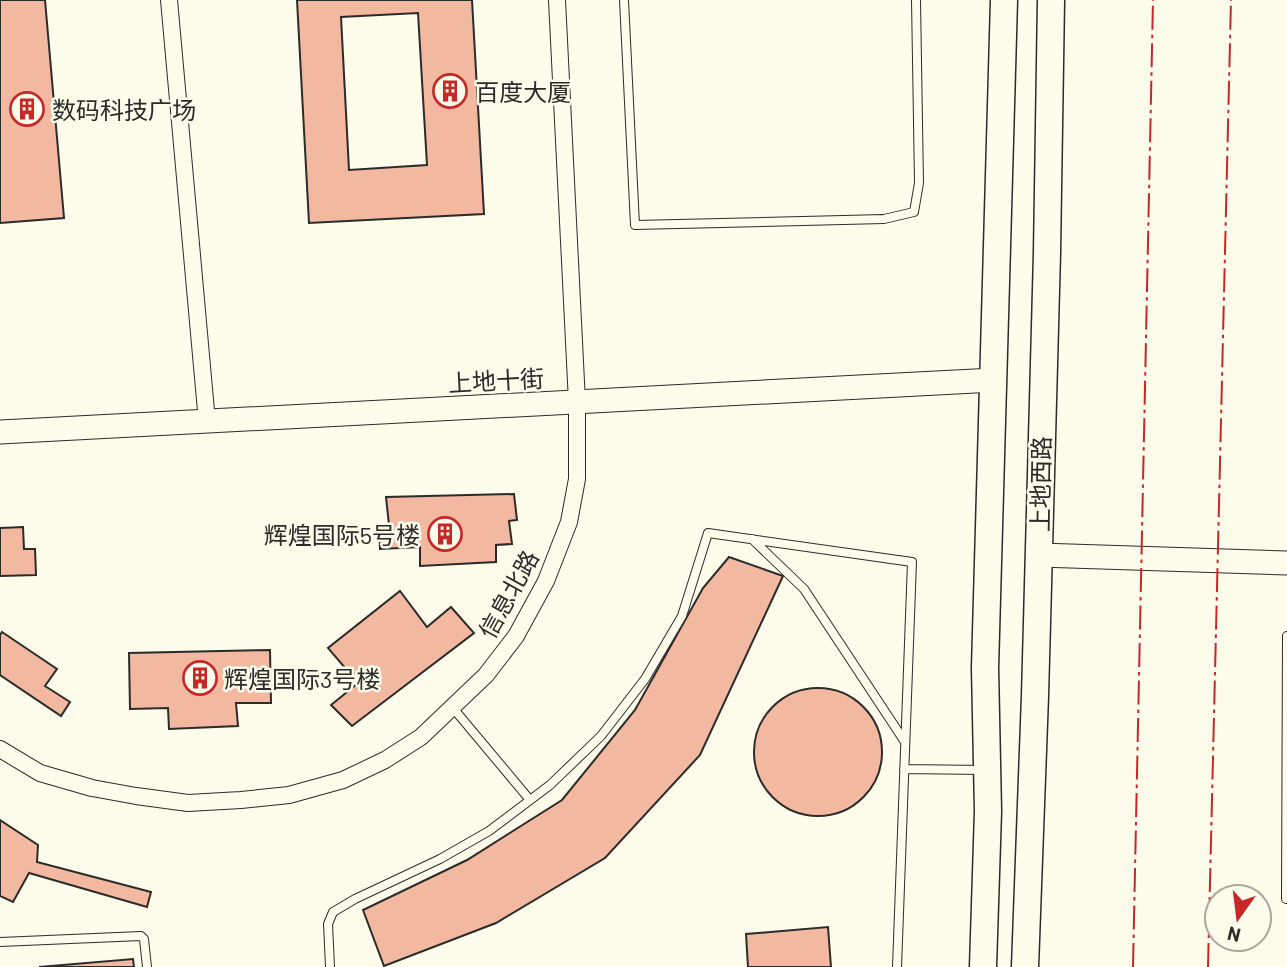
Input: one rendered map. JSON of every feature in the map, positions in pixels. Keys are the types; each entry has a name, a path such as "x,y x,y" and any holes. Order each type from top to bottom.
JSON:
{"main road":[{"name":"上地西路","path":"983,967 987,824 985,668 1004,0"},
{"name":"上地西路","path":"1025,967 1035,709 1051,0"}],"street":[{"path":"169,0 206,422"},
{"name":"信息北路","path":"0,749 40,773 92,788 188,803 289,795 343,779 386,760 421,737 486,675 516,636 546,581 569,522 577,479 577,402 557,0"},
{"name":"上地十街","path":"0,432 994,380"},
{"path":"1039,555 1287,563"}],"lane":[{"path":"624,0 635,225 884,219 914,212 919,183 916,0"},
{"path":"330,967 327,940 328,924 333,912 440,859 489,831 550,785 601,736 645,679 682,616 708,533 912,562 897,967"},
{"path":"752,539 804,589 905,742"},
{"path":"1287,636 1287,899"},
{"path":"453,708 530,800"},
{"path":"904,769 987,770"},
{"path":"0,942 141,936 144,939 147,967"}],"building":[{"name":"数码科技广场","path":"0,0 45,0 64,218 0,223"},
{"name":"百度大厦","path":"297,0 472,0 484,214 309,223","holes":["418,13 427,165 349,170 341,17"]},
{"name":"辉煌国际5号楼","path":"514,494 517,520 509,521 512,544 496,545 496,562 420,566 420,547 380,549 379,524 389,525 386,497"},
{"path":"23,527 24,549 35,549 36,575 0,576 0,528"},
{"path":"729,557 783,576 700,755 605,858 496,923 384,966 363,910 467,860 562,800 635,710 703,588"},
{"path":"400,591 427,627 451,607 474,633 352,726 331,705 358,683 328,648"},
{"path":"2,632 57,669 45,686 70,702 61,716 0,675"},
{"name":"辉煌国际3号楼","path":"270,650 271,703 236,703 238,726 169,729 168,708 130,709 129,653"},
{"path":"818,688 842,693 863,707 877,728 882,752 877,776 863,797 842,811 818,816 794,811 773,797 759,776 754,752 759,728 773,707 794,693"},
{"path":"0,820 38,845 37,862 151,892 147,907 29,873 13,902 0,896"},
{"path":"828,927 831,967 748,967 746,934"},
{"path":"133,959 134,967 39,967"}],"power":[{"path":"1133,967 1153,0"},
{"path":"1208,967 1231,0"}],"place":[{"name":"百度大厦","path":"450,91"},
{"name":"数码科技广场","path":"27,109"},
{"name":"辉煌国际5号楼","path":"445,534"},
{"name":"辉煌国际3号楼","path":"200,678"}]}
